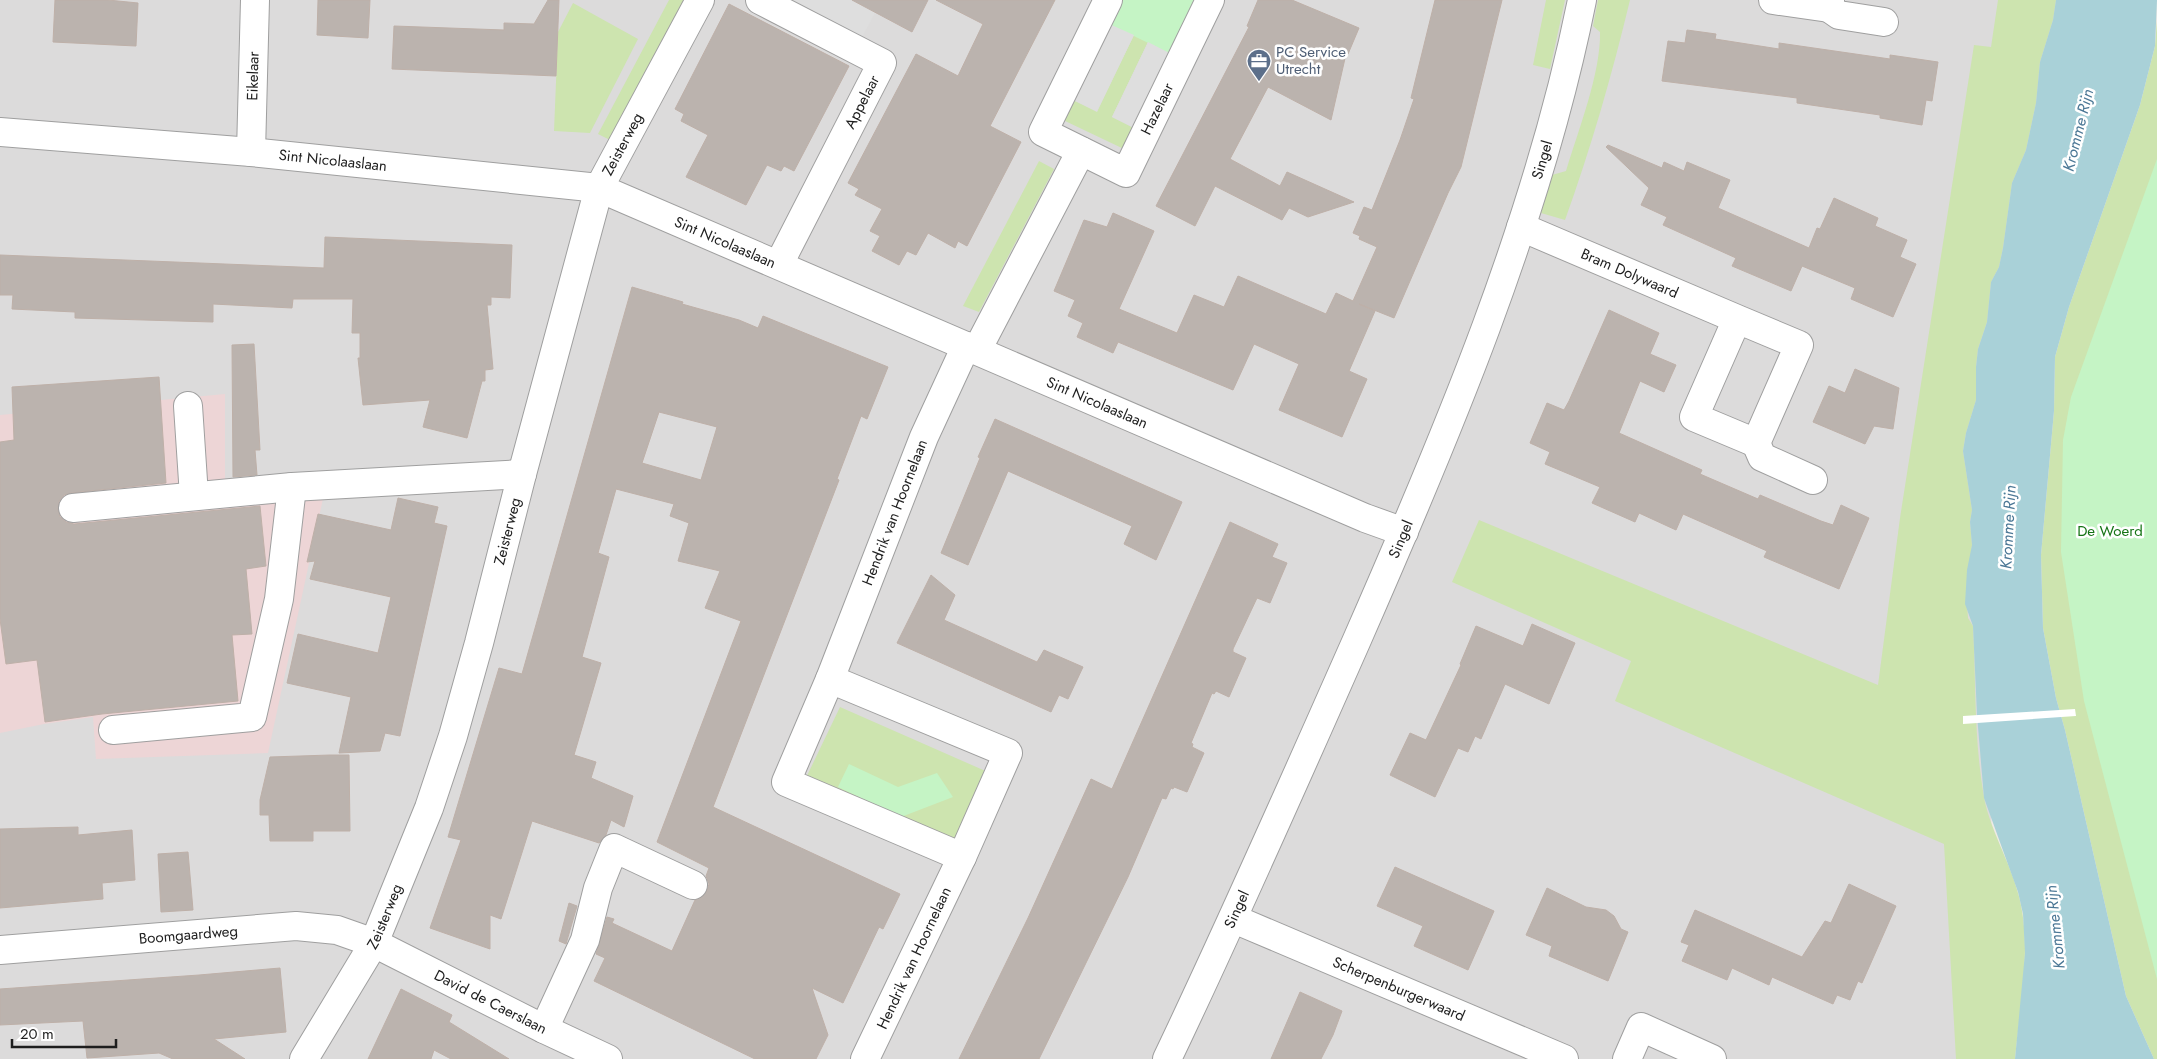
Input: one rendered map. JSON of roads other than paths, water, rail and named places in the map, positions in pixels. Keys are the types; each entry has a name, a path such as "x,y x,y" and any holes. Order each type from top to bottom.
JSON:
{"street":[{"name":"Eikelaar","path":"251,152 254,0"},
{"name":"Zeisterweg","path":"304,1059 374,943 429,808 453,736 479,643 522,474 599,188 700,0"},
{"name":"Appelaar","path":"760,0 882,63 779,264"},
{"name":"Hazelaar","path":"1108,0 1043,132 1126,172 1210,0"},
{"name":"Singel","path":"1167,1059 1234,919 1431,468 1521,227 1564,76 1582,0"},
{"path":"1773,0 1829,4 1839,15 1884,22"},
{"name":"Sint Nicolaaslaan","path":"0,132 251,152 599,188 1365,518 1404,532"},
{"path":"972,348 1080,151"},
{"name":"Bram Dolywaard","path":"1521,227 1799,345 1756,443"},
{"path":"1737,319 1694,416 1756,443 1762,457 1813,480"},
{"name":"Hendrik van Hoornelaan","path":"962,857 786,782 830,679 924,437 972,348"},
{"path":"188,406 194,496"},
{"path":"73,508 292,486 522,474"},
{"path":"113,730 252,717 279,599 292,486"},
{"name":"Hendrik van Hoornelaan","path":"830,679 1008,754 962,857 865,1059"},
{"path":"544,1029 585,940 598,888 614,848 693,885"},
{"name":"Scherpenburgerwaard","path":"1234,919 1564,1059"},
{"name":"Boomgaardweg","path":"0,950 296,926 337,930 374,943"},
{"name":"David de Caerslaan","path":"374,943 544,1029 608,1059"},
{"path":"1627,1059 1641,1027 1712,1059"}],"water":[{"name":"Kromme Rijn","path":"2056,0 2157,0 2155,46 2140,105 2069,307 2055,357 2054,411 2041,555 2043,628 2056,698 2126,996 2154,1059 2015,1059 2025,953 2023,914 2018,892 1984,798 1977,715 1973,626 1965,604 1967,570 1972,545 1970,522 1972,510 1963,451 1966,433 1976,400 1978,349 1987,322 1991,282 1999,267 2003,248 2012,183 2026,150 2036,103 2040,62 2053,20"}],"place":[{"name":"PC Service Utrecht","path":"1259,82"}],"park label":[{"name":"De Woerd","path":"2110,531"}]}
